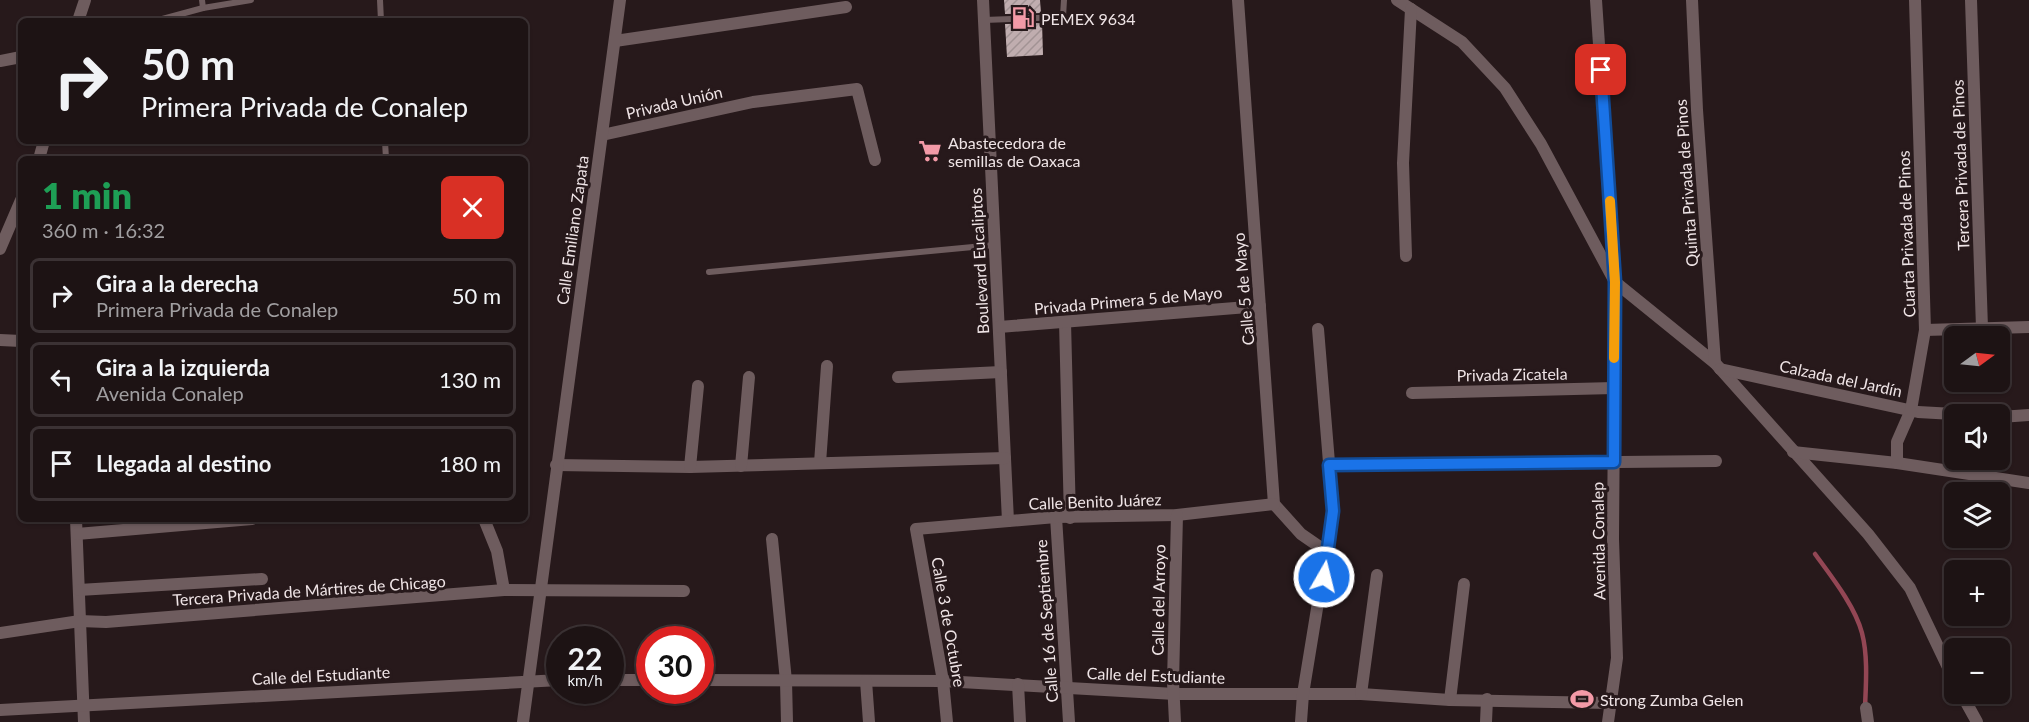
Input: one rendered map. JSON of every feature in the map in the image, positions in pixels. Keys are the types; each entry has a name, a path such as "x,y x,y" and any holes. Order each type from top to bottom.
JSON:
{"street":[{"path":"79,18 85,0"},
{"name":"Calle Emiliano Zapata","path":"523,722 531,679 556,465 620,0"},
{"name":"Boulevard Eucaliptos","path":"983,0 1008,521"},
{"name":"Calle 5 de Mayo","path":"1238,0 1274,504"},
{"path":"1397,0 1462,42 1505,88 1558,174 1615,282 1718,366 1868,534 1910,588 1944,659"},
{"name":"Avenida Conalep","path":"1596,0 1615,282 1613,539 1617,658 1608,722"},
{"name":"Quinta Privada de Pinos","path":"1692,0 1697,110 1718,366"},
{"name":"Cuarta Privada de Pinos","path":"1897,463 1898,442 1911,410 1925,330 1915,0"},
{"name":"Tercera Privada de Pinos","path":"1971,0 1982,326"},
{"path":"615,41 846,7"},
{"path":"1406,256 1403,163 1411,9"},
{"path":"0,61 18,58"},
{"name":"Privada Unión","path":"602,135 753,102 857,89 875,160"},
{"path":"0,249 18,207"},
{"name":"Privada Primera 5 de Mayo","path":"999,327 1260,306"},
{"path":"1065,322 1070,518"},
{"path":"2010,327 2029,327"},
{"path":"1301,722 1303,694 1333,511 1318,329"},
{"path":"1925,330 1944,329"},
{"path":"0,340 18,341"},
{"path":"820,463 827,366"},
{"name":"Calzada del Jardín","path":"1718,366 1911,410 1944,413"},
{"path":"898,377 1001,372"},
{"path":"741,466 749,377"},
{"path":"690,467 698,386"},
{"name":"Privada Zicatela","path":"1412,393 1614,388"},
{"path":"2010,417 2029,416"},
{"path":"1793,452 1897,463 2029,483"},
{"path":"556,465 690,467 1005,458"},
{"path":"1329,465 1716,461"},
{"path":"1274,504 1301,534 1327,552"},
{"name":"Calle Benito Juárez","path":"916,529 1056,517 1177,515 1274,504"},
{"name":"Calle del Arroyo","path":"1175,722 1173,682 1177,515"},
{"name":"Calle 16 de Septiembre","path":"1056,517 1070,722"},
{"path":"76,522 84,722"},
{"path":"77,534 217,522"},
{"path":"485,522 497,551 504,590"},
{"name":"Calle 3 de Octubre","path":"916,529 943,681 947,722"},
{"path":"772,539 786,681 787,722"},
{"path":"1361,694 1377,575"},
{"path":"79,590 262,579"},
{"path":"1450,700 1464,584"},
{"name":"Tercera Privada de Mártires de Chicago","path":"0,633 80,621 345,605 504,590 684,591"},
{"name":"Calle del Estudiante","path":"0,710 546,680"},
{"name":"Calle del Estudiante","path":"714,680 943,681 1175,694 1361,694 1450,700 1611,703"},
{"path":"866,681 868,722"},
{"path":"1018,684 1020,722"},
{"path":"1486,722 1487,699"},
{"path":"1967,704 1977,722"},
{"path":"1866,708 1868,722"}],"lane":[{"path":"202,0 203,8"},
{"path":"166,18 203,8 250,0"},
{"path":"380,0 381,18"},
{"path":"984,20 1063,17 1064,0"},
{"path":"709,273 995,245"}],"building":[{"path":"1004,0 1040,0 1041,13 1005,14"},
{"path":"1042,23 1043,55 1007,57 1005,24"}],"waterway":[{"path":"1815,554 1848,602 1859,623 1866,660 1865,707"}],"slow traffic":[{"path":"1610,201 1615,282 1614,358"}],"place":[{"name":"PEMEX 9634","path":"1023,18"},
{"name":"Abastecedora de semillas de Oaxaca","path":"930,151"},
{"name":"Strong Zumba Gelen","path":"1582,699"}],"route":[{"path":"1324,577 1333,511 1329,465 1614,462 1615,282 1601,70"}]}
